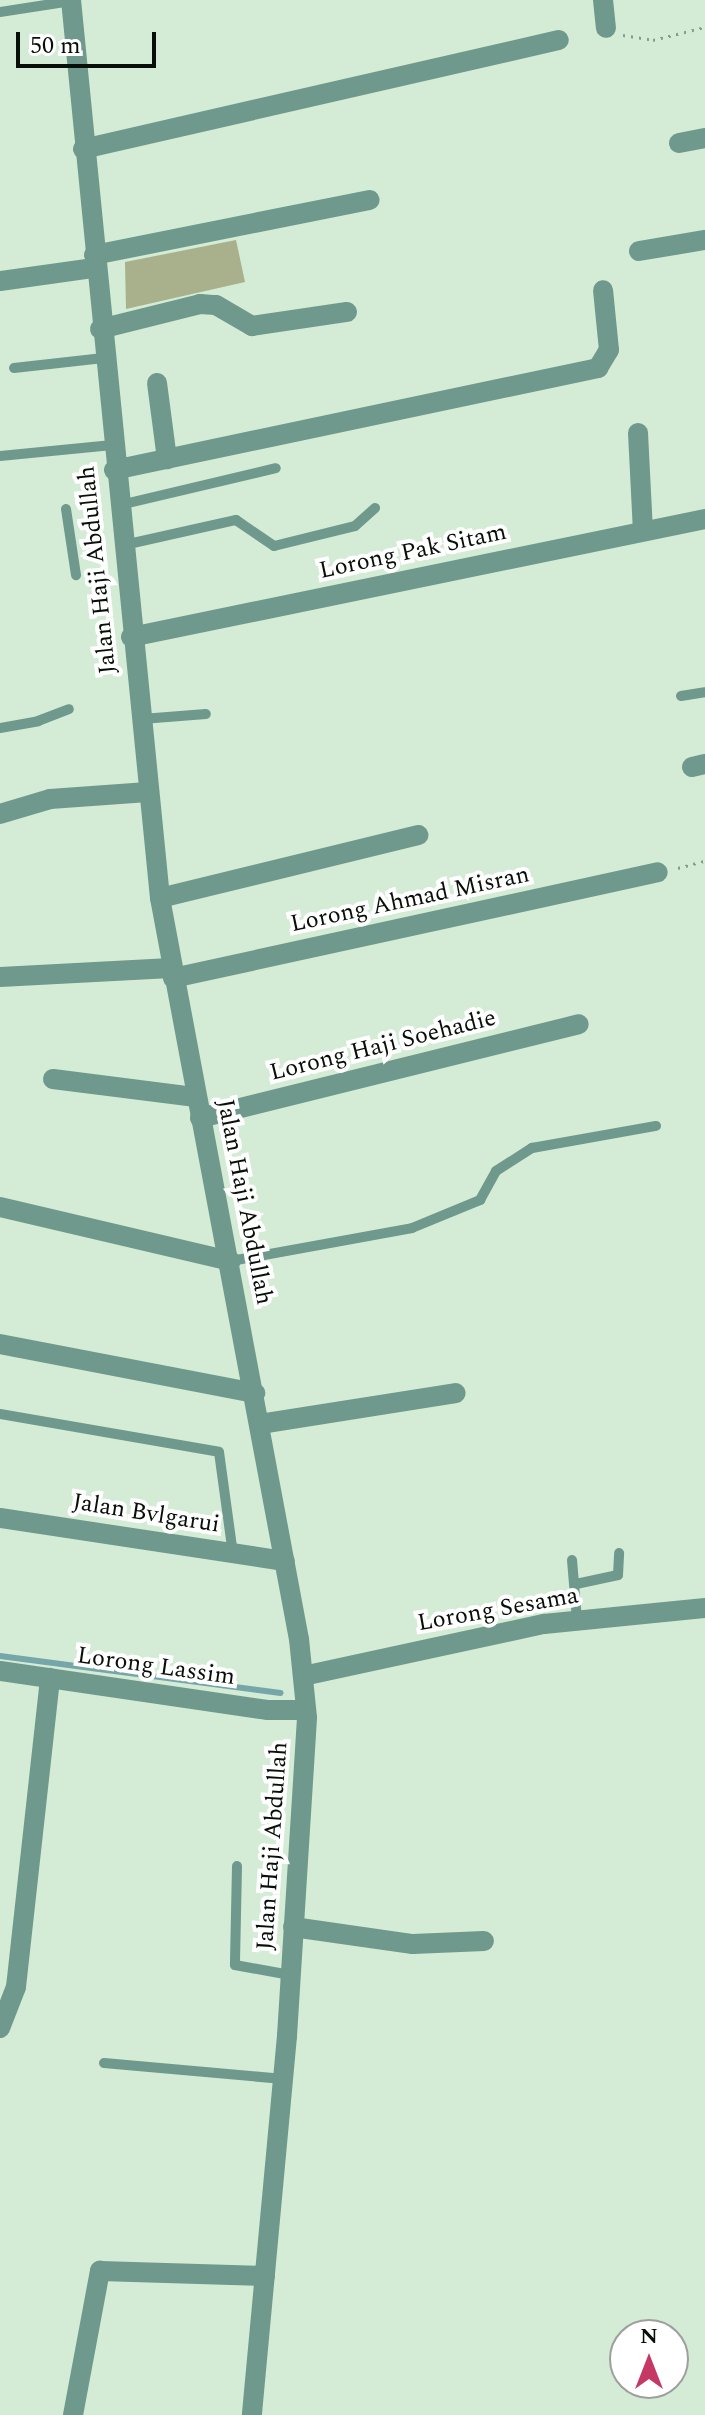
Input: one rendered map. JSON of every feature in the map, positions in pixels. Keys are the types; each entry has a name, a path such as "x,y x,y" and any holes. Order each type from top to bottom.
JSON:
{"street":[{"name":"Jalan Haji Abdullah","path":"71,0 100,329 160,898 255,1393 285,1561 306,1710 283,2079 252,2415"},
{"path":"603,0 606,28"},
{"path":"83,149 559,40"},
{"path":"679,143 705,138"},
{"path":"0,281 370,200"},
{"path":"639,251 705,240"},
{"path":"114,470 598,368 609,350 603,290"},
{"path":"100,329 200,304 216,305 252,326 347,312"},
{"path":"157,383 167,459"},
{"path":"638,433 643,531"},
{"name":"Lorong Pak Sitam","path":"131,637 705,519"},
{"path":"0,814 50,799 148,792"},
{"path":"160,898 418,835"},
{"name":"Lorong Ahmad Misran","path":"0,977 172,973 658,872"},
{"name":"Lorong Haji Soehadie","path":"198,1108 579,1024"},
{"path":"53,1079 198,1108"},
{"path":"0,1207 231,1261"},
{"path":"0,1344 255,1393"},
{"path":"260,1424 456,1393"},
{"name":"Jalan Bvlgarui","path":"0,1518 285,1561"},
{"name":"Lorong Sesama","path":"303,1676 577,1620 705,1608"},
{"name":"Lorong Lassim","path":"0,1671 267,1710 306,1710"},
{"path":"0,2028 16,1987 50,1678"},
{"path":"293,1927 413,1944 484,1941"},
{"path":"73,2415 100,2271 265,2276"}],"lane":[{"path":"0,12 71,0"},
{"path":"14,368 103,358"},
{"path":"0,456 112,445"},
{"path":"118,505 276,468"},
{"path":"122,546 236,520 274,546 355,526 375,508"},
{"path":"66,509 76,575"},
{"path":"681,696 705,692"},
{"path":"0,728 38,721 69,709"},
{"path":"140,720 206,714"},
{"path":"231,1261 412,1228 480,1200 496,1171 532,1148 656,1126"},
{"path":"0,1414 219,1452 233,1554"},
{"path":"576,1584 618,1575 619,1553"},
{"path":"572,1560 577,1620"},
{"path":"237,1866 235,1965 290,1975"},
{"path":"104,2063 283,2079"}],"path":[{"path":"606,28 653,40 705,27"},
{"path":"658,872 705,861"}],"building":[{"path":"236,240 245,282 126,309 125,262"}],"waterway":[{"path":"0,1656 281,1693"}]}
